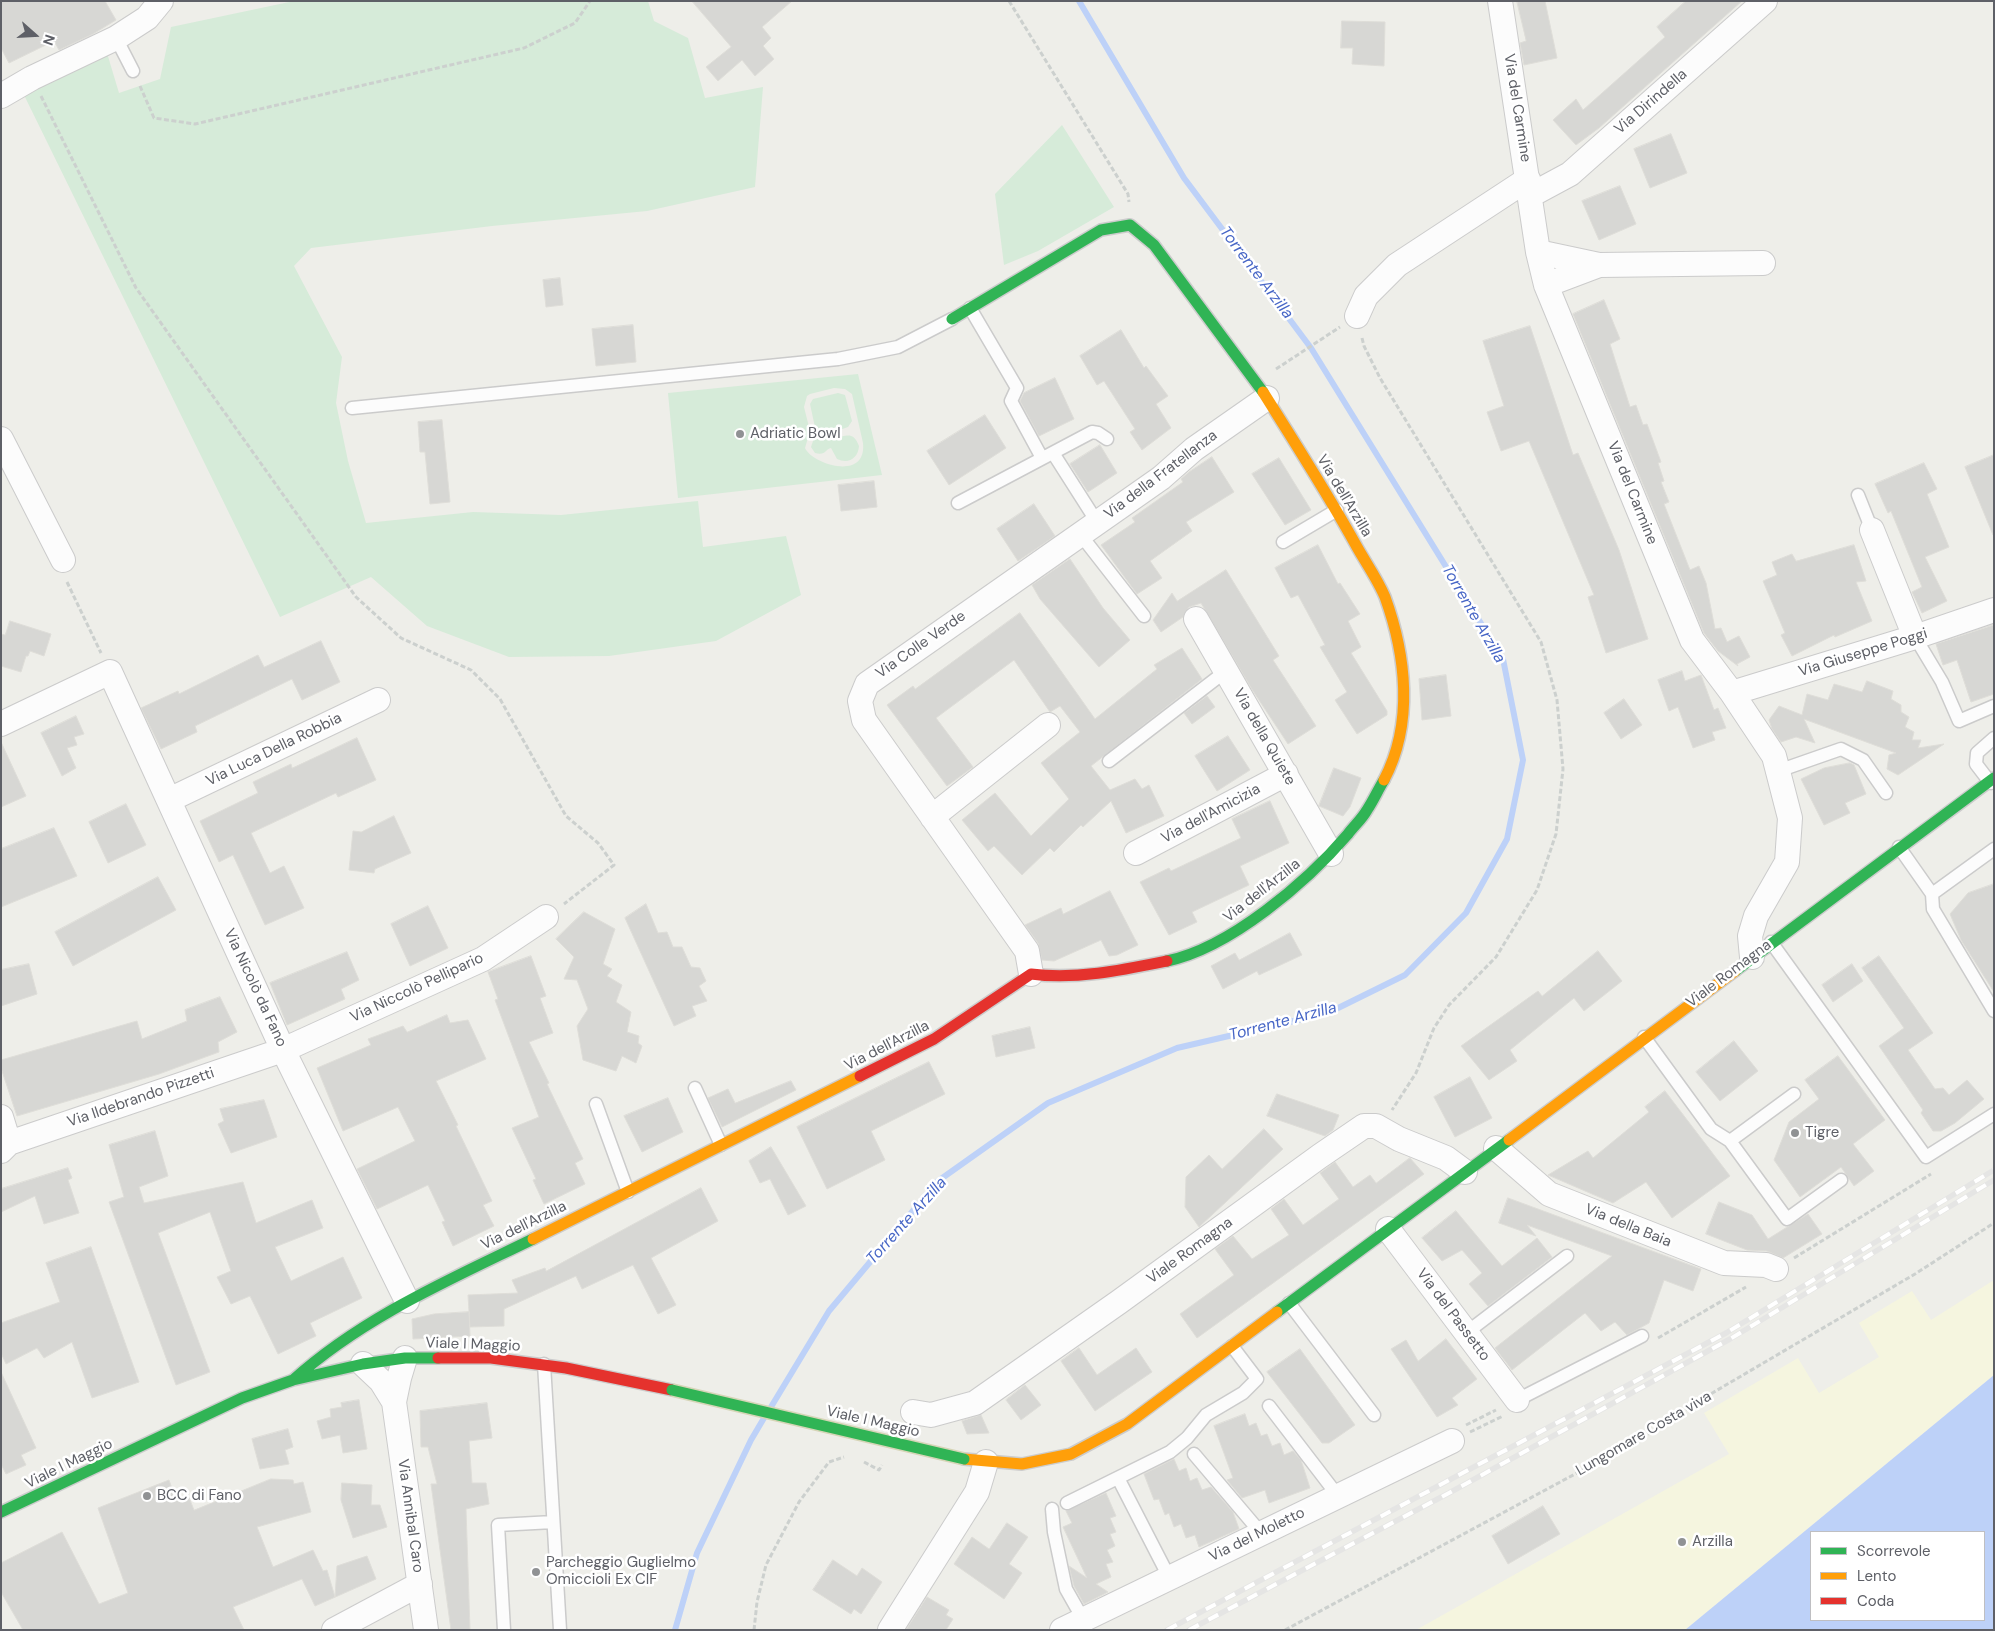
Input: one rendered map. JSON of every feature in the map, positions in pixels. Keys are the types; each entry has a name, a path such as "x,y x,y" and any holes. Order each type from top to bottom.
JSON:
{"main road":[{"path":"952,319 1101,230 1130,225"},
{"name":"Via dell'Arzilla","path":"292,1380 346,1337 407,1302 934,1040 1031,974 1052,977 1116,971 1180,958 1236,932 1287,894 1331,854 1367,811 1390,768 1402,726 1404,686 1399,645 1384,595 1337,510 1267,398 1154,245 1130,225"},
{"name":"Viale Romagna","path":"975,1460 1022,1464 1071,1454 1128,1424 1752,956 1992,781"},
{"name":"Viale I Maggio","path":"1,1512 215,1410 292,1380 363,1364 405,1358 475,1357 544,1364 672,1390 975,1460"}],"street":[{"path":"1,96 32,78 116,38 147,18 161,1"},
{"name":"Via del Carmine","path":"1500,1 1530,187 1538,252 1546,285 1692,640 1774,756 1778,771 1790,818 1787,862 1756,916 1750,936 1752,956"},
{"name":"Via Dirindella","path":"1357,316 1366,296 1397,266 1530,187 1570,174 1765,1"},
{"path":"1538,252 1599,265 1763,263"},
{"path":"1546,285 1599,265"},
{"name":"Via della Fratellanza","path":"1030,568 1162,478 1194,449 1267,398"},
{"path":"1,439 64,560"},
{"path":"1872,530 1915,637"},
{"name":"Via Colle Verde","path":"1030,568 867,684 860,701 864,720 1027,950 1031,974"},
{"name":"Via Giuseppe Poggi","path":"1732,694 1915,637 1994,610"},
{"name":"Via della Quiete","path":"1196,619 1331,854"},
{"path":"1,724 110,672"},
{"name":"Via Nicolò da Fano","path":"110,672 283,1050 407,1302"},
{"name":"Via Luca Della Robbia","path":"169,800 378,700"},
{"path":"932,818 1048,725"},
{"name":"Via dell'Amicizia","path":"1136,853 1286,774"},
{"name":"Via Niccolò Pellipario","path":"283,1050 484,959 546,917"},
{"name":"Via Ildebrando Pizzetti","path":"5,1147 283,1050"},
{"path":"1,1117 5,1147"},
{"name":"Viale Romagna","path":"913,1412 931,1415 975,1403 1120,1302 1320,1156 1364,1126 1376,1126"},
{"path":"1376,1126 1446,1158 1465,1172"},
{"name":"Via della Baia","path":"1496,1148 1548,1194 1724,1263 1766,1265 1776,1269"},
{"name":"Via del Passetto","path":"1388,1229 1466,1333 1511,1407"},
{"name":"Via Annibal Caro","path":"405,1358 394,1402 426,1630"},
{"name":"Via Annibal Caro","path":"363,1364 381,1381 394,1402"},
{"name":"Via del Moletto","path":"1062,1630 1452,1441"},
{"path":"890,1630 977,1492 975,1460"},
{"path":"334,1630 420,1584"}],"lane":[{"path":"116,38 133,71"},
{"path":"970,308 1016,388 1011,401 1048,455 1088,528 1144,616"},
{"path":"352,408 838,359 898,347 952,319"},
{"path":"958,503 1092,432 1098,433 1107,439"},
{"path":"1858,495 1872,530"},
{"path":"1283,542 1337,510"},
{"path":"1915,637 1942,682 1959,721 1994,706"},
{"path":"1109,761 1226,670"},
{"path":"1992,781 1976,764 1977,753 1994,738"},
{"path":"1778,771 1841,749 1862,760 1886,793"},
{"path":"1899,847 1932,894 1934,909 1994,1011"},
{"path":"1932,894 1994,849"},
{"path":"1771,942 1926,1157 1994,1114"},
{"path":"1644,1038 1711,1129 1730,1141 1787,1219 1841,1180"},
{"path":"694,1088 721,1145"},
{"path":"1730,1141 1794,1094"},
{"path":"596,1104 628,1192"},
{"path":"1466,1333 1567,1256"},
{"path":"1289,1303 1374,1415"},
{"path":"1511,1407 1648,1338"},
{"path":"1067,1503 1170,1452 1187,1438 1206,1415 1243,1393 1257,1379 1232,1346"},
{"path":"544,1364 560,1630"},
{"path":"1269,1406 1338,1496"},
{"path":"1194,1454 1261,1533"},
{"path":"1118,1478 1169,1577"},
{"path":"1052,1509 1054,1532 1066,1589 1083,1619"},
{"path":"504,1630 498,1525 553,1522"}],"path":[{"path":"133,71 154,118 195,124 524,48 575,23 590,1"},
{"path":"1009,1 1128,194 1130,225"},
{"path":"32,78 136,288 356,596 401,638 471,670 500,699 566,816 598,843 614,866 546,917"},
{"path":"1275,369 1357,316 1364,346 1380,378 1541,642 1557,700 1563,770 1556,834 1537,890 1496,957 1449,1005 1434,1028 1416,1073 1394,1108 1376,1126"},
{"path":"64,560 63,573 110,672"},
{"path":"1648,1338 1680,1327 1935,1172"},
{"name":"Lungomare Costa viva","path":"1285,1630 1642,1438 1714,1392 1915,1274 1994,1223"},
{"path":"1452,1441 1455,1430 1511,1407"},
{"path":"1452,1441 1511,1407"},
{"path":"754,1630 766,1565 799,1502 829,1462 844,1457 852,1459"},
{"path":"861,1461 879,1470"}],"shaded area":[{"path":"294,1 648,1 654,21 688,38 705,98 763,87 755,187 647,211 492,226 311,248 294,266 342,357 336,403 348,461 366,523 473,512 561,515 698,501 703,547 786,536 801,595 716,641 609,656 509,657 427,626 371,577 280,617 24,95 107,53 119,93 160,79 171,27"},
{"path":"1062,125 1114,207 1038,251 1004,265 995,194"},
{"name":"Adriatic Bowl","path":"858,374 882,475 678,498 668,393","holes":["834,388 845,389 852,394 863,443 862,455 857,462 848,466 838,466 827,464 810,454 805,448 810,431 804,407 807,396 810,394"]},
{"name":"Adriatic Bowl","path":"838,393 845,395 852,421 848,427 831,433 831,437 850,436 856,440 859,446 857,454 849,461 837,459 831,448 819,454 815,453 811,447 816,432 810,404 813,399"}],"sand":[{"name":"Arzilla","path":"1994,1280 1994,1375 1685,1630 1416,1630 1729,1454 1704,1413 1798,1358 1819,1393 1879,1357 1859,1323 1912,1291 1931,1320"}],"water":[{"path":"1994,1375 1994,1630 1685,1630"}],"building":[{"path":"1,1 105,1 116,20 93,34 59,50 54,41 9,63 1,48"},
{"path":"692,1 792,1 762,27 771,38 763,46 774,59 755,76 742,60 718,81 706,67 731,47"},
{"path":"1517,1 1545,1 1557,58 1524,65 1520,43 1526,41"},
{"path":"1686,1 1742,1 1599,128 1576,145 1553,120 1576,99 1583,110 1665,37 1657,27"},
{"path":"1342,21 1385,22 1384,66 1352,64 1353,48 1341,48"},
{"path":"1671,134 1687,173 1650,188 1634,149"},
{"path":"1620,186 1636,224 1599,240 1582,201"},
{"path":"560,278 563,305 546,307 543,280"},
{"path":"1604,300 1620,339 1610,344 1630,407 1636,405 1643,425 1647,424 1661,462 1658,463 1664,481 1661,482 1669,502 1664,504 1690,570 1699,566 1706,583 1715,629 1721,628 1727,642 1739,636 1750,657 1737,664 1738,666 1718,651 1704,633 1573,314"},
{"path":"633,325 636,362 596,366 592,329"},
{"path":"1530,326 1573,455 1578,453 1619,550 1648,639 1606,653 1588,597 1594,595 1529,441 1501,451 1487,412 1504,406 1483,341"},
{"path":"1121,330 1144,368 1146,366 1168,396 1156,404 1171,428 1142,450 1130,432 1135,429 1104,381 1097,385 1080,356"},
{"path":"1055,378 1074,419 1039,436 1020,401 1024,393"},
{"path":"985,415 1006,448 949,485 927,451"},
{"path":"442,420 450,502 430,504 425,452 420,452 418,422"},
{"path":"1100,445 1117,473 1088,492 1070,464"},
{"path":"1994,455 1994,535 1993,535 1965,467"},
{"path":"1212,457 1234,492 1186,522 1192,531 1150,561 1162,578 1137,594 1101,545 1135,522 1132,518 1183,482 1181,479 1189,472"},
{"path":"1279,458 1311,510 1285,525 1252,474"},
{"path":"1924,463 1937,489 1927,494 1949,547 1925,557 1947,601 1922,613 1912,592 1922,587 1891,511 1888,513 1875,484"},
{"path":"874,481 877,507 841,511 838,485"},
{"path":"1034,504 1055,536 1018,561 997,529"},
{"path":"1318,545 1338,584 1340,583 1360,614 1348,621 1361,647 1351,653 1387,711 1387,715 1357,734 1335,700 1347,692 1320,647 1325,645 1298,595 1291,598 1275,568"},
{"path":"1854,545 1866,581 1856,582 1872,621 1835,637 1834,635 1792,656 1781,635 1785,633 1763,581 1777,575 1772,562 1792,554 1796,561"},
{"path":"1070,559 1103,608 1130,640 1099,667 1040,599 1032,585"},
{"path":"1226,570 1279,656 1273,660 1316,726 1288,744 1253,691 1201,603 1189,607 1183,617 1161,632 1153,620 1172,593 1177,601"},
{"path":"1020,613 1095,719 1157,669 1154,665 1182,648 1202,679 1091,766 1110,790 1135,779 1142,789 1149,785 1164,816 1126,833 1111,801 1083,827 1081,825 1054,852 1050,848 1022,875 994,846 988,851 962,820 995,793 1031,836 1069,799 1041,763 1080,732 1060,706 1050,712 1014,660 936,718 973,767 947,786 887,705 913,686 915,689"},
{"path":"10,621 51,634 44,656 30,651 28,656 26,656 21,672 1,666 1,634 5,635"},
{"path":"1994,625 1994,694 1971,702 1957,660 1943,665 1936,644"},
{"path":"321,641 340,682 302,700 292,679 195,726 197,732 161,749 141,708 178,691 179,694 258,655 264,667"},
{"path":"1682,671 1685,681 1701,675 1714,710 1718,708 1726,728 1712,732 1715,740 1693,748 1678,707 1669,711 1658,680"},
{"path":"1446,675 1451,716 1422,720 1419,679"},
{"path":"1867,681 1893,691 1891,699 1901,705 1901,712 1909,717 1905,727 1914,732 1912,740 1921,740 1918,748 1944,744 1898,775 1887,769 1889,755 1896,753 1804,719 1815,743 1796,737 1781,742 1772,729 1769,720 1779,706 1802,715 1807,694 1828,700 1834,684 1862,692"},
{"path":"1207,696 1215,707 1192,724 1184,713"},
{"path":"1624,699 1642,725 1621,739 1604,713"},
{"path":"76,716 84,734 74,737 77,745 67,748 76,768 62,776 41,733"},
{"path":"1228,736 1250,770 1217,791 1195,756"},
{"path":"357,738 376,780 338,797 336,793 251,833 270,873 284,866 304,908 265,925 233,855 219,862 200,821 258,793 253,782 291,764 292,768"},
{"path":"1,742 26,796 1,807"},
{"path":"1850,763 1854,765 1866,794 1845,803 1850,813 1824,825 1801,779 1824,768"},
{"path":"1334,768 1361,778 1350,807 1343,816 1319,806"},
{"path":"1270,801 1289,843 1240,866 1249,885 1192,912 1197,922 1169,935 1140,882 1169,868 1171,871 1241,838 1232,819"},
{"path":"126,804 146,845 108,863 89,822"},
{"path":"394,816 411,853 375,869 374,873 349,870 353,831 361,832"},
{"path":"54,828 77,876 1,907 1,849"},
{"path":"158,877 176,910 73,966 55,932"},
{"path":"1994,884 1994,992 1961,940 1950,914 1968,893"},
{"path":"1110,891 1138,945 1117,955 1109,956 1101,940 1054,961 1042,960 1038,943 1025,925 1061,908 1063,914"},
{"path":"646,904 658,933 667,932 673,947 682,947 691,967 700,968 706,981 699,986 707,1001 692,1006 696,1016 674,1026 625,918"},
{"path":"428,906 448,948 410,966 391,924"},
{"path":"584,912 615,929 603,964 612,969 607,976 622,985 616,1002 631,1012 627,1032 639,1036 638,1043 642,1046 636,1063 622,1056 616,1071 583,1060 577,1026 588,1009 577,980 564,979 574,957 556,939"},
{"path":"1290,933 1302,955 1259,975 1257,971 1223,989 1211,966 1235,953 1239,960"},
{"path":"1598,951 1622,981 1584,1011 1574,998 1510,1050 1517,1061 1489,1080 1461,1046 1538,991 1542,996"},
{"path":"347,952 359,980 341,989 345,999 287,1025 270,983"},
{"path":"531,956 546,996 540,998 553,1033 529,1042 583,1159 575,1163 585,1184 544,1204 533,1180 536,1179 512,1128 539,1117 495,1000 498,999 488,972"},
{"path":"1879,956 1933,1033 1908,1050 1935,1089 1943,1088 1949,1095 1967,1080 1984,1099 1955,1123 1941,1131 1933,1131 1921,1113 1923,1110 1879,1046 1904,1028 1862,968"},
{"path":"29,964 37,994 1,1006 1,970"},
{"path":"1852,964 1863,981 1833,1002 1822,985"},
{"path":"220,997 237,1032 218,1042 219,1052 159,1074 17,1116 1,1068 1,1060 137,1021 142,1039 187,1021 185,1010"},
{"path":"447,1015 450,1023 468,1020 486,1059 436,1081 492,1201 483,1205 494,1226 453,1246 442,1222 445,1221 428,1185 377,1209 357,1169 415,1141 398,1107 343,1131 317,1068 371,1045 368,1039 403,1026 407,1032"},
{"path":"1030,1027 1035,1048 996,1057 992,1036"},
{"path":"1734,1041 1758,1071 1720,1101 1696,1072"},
{"path":"1838,1056 1885,1120 1853,1144 1874,1171 1854,1186 1841,1167 1800,1197 1774,1160 1789,1122 1819,1099 1805,1080"},
{"path":"929,1062 945,1094 871,1131 885,1160 827,1189 797,1127"},
{"path":"1470,1077 1492,1118 1455,1137 1434,1097"},
{"path":"791,1081 796,1090 722,1127 708,1098 728,1089 735,1103"},
{"path":"1665,1091 1730,1176 1672,1218 1646,1182 1613,1203 1548,1175 1588,1151 1593,1158 1649,1112 1645,1107"},
{"path":"1277,1094 1339,1115 1333,1130 1325,1136 1267,1116"},
{"path":"668,1098 683,1132 642,1152 624,1116"},
{"path":"264,1100 277,1137 231,1153 218,1124 224,1121 220,1109"},
{"path":"1264,1129 1283,1149 1199,1227 1185,1207 1186,1177 1209,1155 1222,1169"},
{"path":"155,1131 168,1176 139,1187 144,1203 243,1182 256,1223 312,1200 323,1228 275,1247 291,1281 343,1257 362,1298 310,1323 316,1336 278,1354 250,1296 231,1304 217,1277 231,1271 210,1212 158,1233 210,1372 176,1385 109,1202 124,1197 109,1145"},
{"path":"771,1147 806,1206 788,1215 770,1179 760,1183 749,1161"},
{"path":"1410,1158 1424,1174 1197,1338 1180,1314 1234,1275 1215,1249 1233,1236 1252,1259 1289,1235 1271,1209 1284,1199 1303,1225 1339,1199 1320,1173 1335,1162 1353,1187 1370,1175 1376,1183"},
{"path":"68,1168 72,1178 68,1180 79,1213 44,1224 35,1196 1,1212 1,1189"},
{"path":"701,1188 718,1221 651,1258 676,1305 658,1314 633,1265 582,1289 576,1276 504,1309 504,1326 470,1327 468,1295 518,1293 512,1280 545,1268 546,1271"},
{"path":"1508,1198 1701,1269 1693,1291 1664,1280 1649,1323 1627,1335 1615,1322 1601,1331 1585,1313 1512,1370 1495,1348 1612,1256 1527,1225 1536,1236 1499,1223"},
{"path":"1719,1202 1752,1215 1768,1239 1808,1214 1822,1234 1783,1258 1767,1251 1747,1250 1706,1234"},
{"path":"1456,1211 1502,1266 1537,1238 1552,1257 1488,1306 1469,1284 1482,1273 1462,1250 1442,1261 1422,1238"},
{"path":"91,1247 139,1382 92,1398 72,1342 44,1358 37,1348 6,1364 1,1353 1,1323 60,1302 46,1263"},
{"path":"469,1312 470,1336 413,1339 412,1319 434,1314"},
{"path":"1446,1339 1477,1379 1452,1398 1458,1405 1437,1417 1391,1349 1406,1340 1418,1361"},
{"path":"1079,1348 1097,1375 1136,1348 1152,1372 1095,1411 1061,1361"},
{"path":"1300,1349 1355,1425 1329,1443 1322,1443 1267,1372"},
{"path":"1,1372 36,1448 21,1455 26,1465 6,1474 1,1464"},
{"path":"1025,1385 1041,1405 1021,1420 1006,1400"},
{"path":"359,1400 367,1449 343,1453 340,1435 322,1439 317,1421 331,1417 330,1409 342,1407 341,1403"},
{"path":"487,1403 492,1438 469,1441 472,1483 486,1483 489,1504 466,1509 470,1630 451,1630 431,1484 437,1484 428,1447 421,1447 420,1411"},
{"path":"1245,1414 1249,1426 1256,1423 1261,1436 1267,1434 1272,1446 1280,1443 1284,1455 1293,1451 1301,1460 1310,1488 1269,1503 1265,1490 1242,1498 1227,1480 1233,1478 1214,1426"},
{"path":"981,1415 989,1433 967,1434 962,1421"},
{"path":"288,1429 293,1447 285,1450 289,1464 260,1469 252,1439"},
{"path":"1174,1459 1179,1471 1186,1468 1190,1481 1197,1478 1202,1490 1211,1487 1233,1512 1239,1529 1199,1547 1195,1535 1186,1538 1181,1524 1174,1527 1169,1513 1165,1515 1159,1499 1154,1500 1144,1474"},
{"path":"271,1479 293,1480 294,1484 303,1482 311,1512 257,1527 273,1567 313,1550 323,1571 327,1570 335,1597 337,1566 367,1556 376,1579 315,1606 302,1579 233,1607 244,1630 23,1630 1,1592 1,1563 62,1532 99,1604 128,1593 98,1508 169,1480 176,1500 188,1495 194,1510"},
{"path":"342,1483 372,1485 371,1505 380,1505 387,1527 353,1538 341,1500"},
{"path":"1106,1493 1116,1516 1110,1518 1116,1532 1110,1534 1115,1546 1107,1550 1113,1562 1106,1564 1111,1577 1096,1584 1108,1592 1084,1604 1074,1586 1069,1566 1087,1578 1063,1527 1072,1523 1066,1511"},
{"path":"1543,1506 1560,1534 1508,1564 1492,1536"},
{"path":"1007,1523 1028,1537 1009,1564 1022,1573 1004,1599 954,1564 972,1537 989,1549"},
{"path":"833,1560 857,1576 862,1568 882,1582 861,1614 854,1609 851,1614 813,1590"},
{"path":"927,1597 949,1610 946,1615 953,1619 946,1630 906,1630"}],"waterway":[{"name":"Torrente Arzilla","path":"771,1407 829,1311 938,1181 1048,1103 1177,1048 1328,1013 1405,975 1466,913 1507,839 1523,760 1503,659 1311,348 1184,178 1079,1"},
{"name":"Torrente Arzilla","path":"675,1630 697,1553 751,1440 764,1418"}],"railway":[{"path":"1167,1630 1726,1333 1994,1170"},
{"path":"1189,1630 1449,1493 1730,1339 1994,1180"}],"traffic: fast":[{"path":"952,319 1101,230 1130,225 1154,245 1263,392"},
{"path":"1735,971 1994,778"},
{"path":"1167,961 1191,954 1241,928 1289,892 1331,853 1360,819 1384,780"},
{"path":"1277,1312 1509,1140"},
{"path":"293,1380 348,1337 408,1301 533,1239"},
{"path":"1,1512 242,1398 293,1380 363,1364 405,1358 438,1358"},
{"path":"672,1390 964,1459"}],"traffic: slow":[{"path":"1263,392 1323,488 1375,578 1385,597 1392,619 1402,665 1403,712 1400,736 1394,758 1384,780"},
{"path":"1509,1140 1735,971"},
{"path":"533,1239 860,1076"},
{"path":"964,1459 1022,1464 1071,1454 1127,1424 1277,1312"}],"traffic: jam":[{"path":"860,1076 934,1039 1031,974 1048,976 1082,975 1116,971 1167,961"},
{"path":"438,1358 491,1358 566,1368 672,1390"}],"place":[{"name":"Adriatic Bowl","path":"740,434"},
{"name":"Tigre","path":"1795,1133"},
{"name":"BCC di Fano","path":"147,1496"},
{"name":"Arzilla","path":"1682,1542"},
{"name":"Parcheggio Guglielmo Omiccioli Ex CIF","path":"536,1572"}]}
